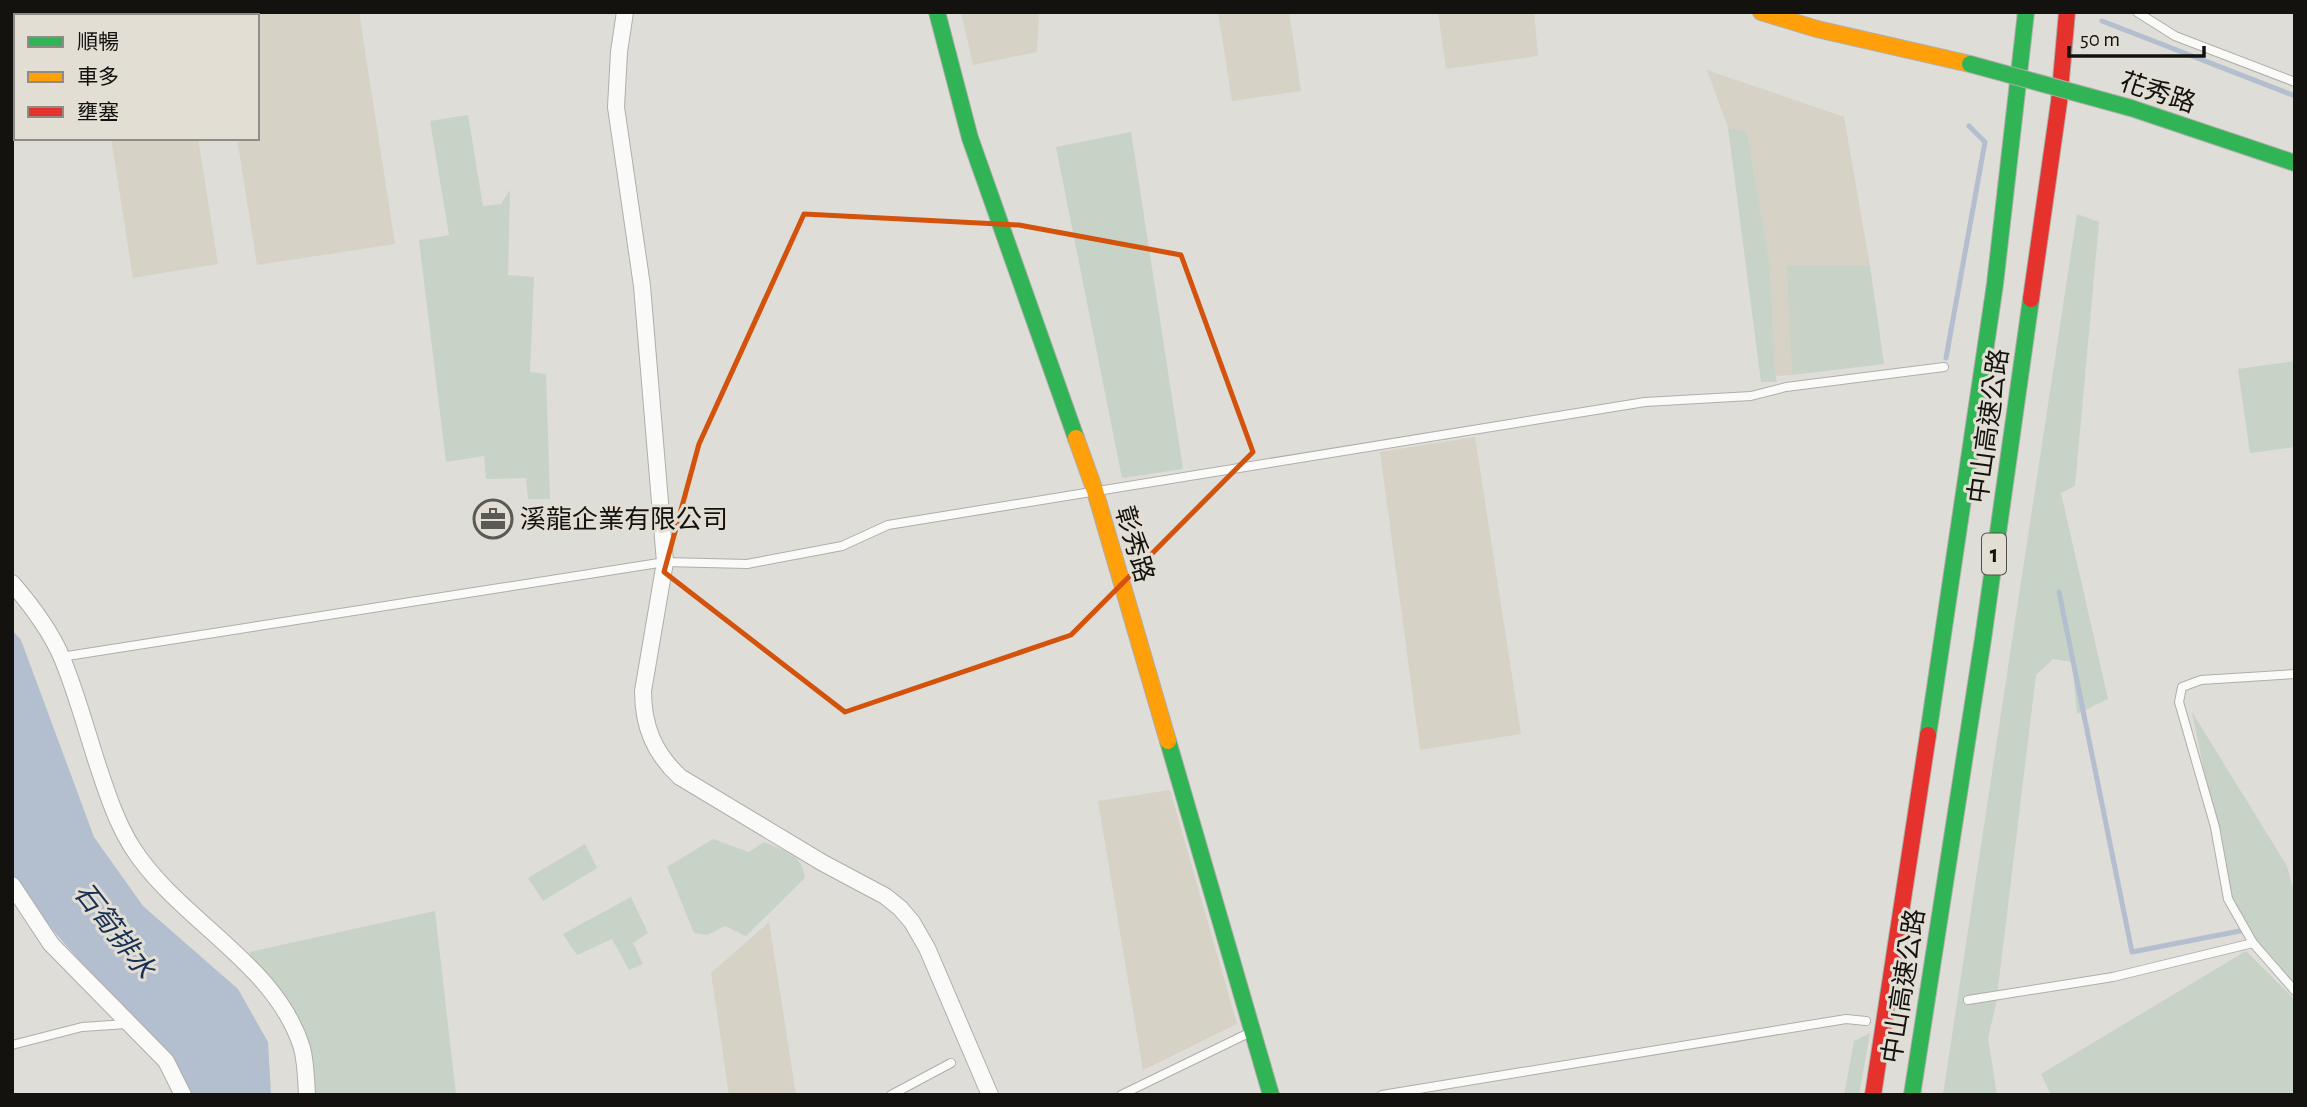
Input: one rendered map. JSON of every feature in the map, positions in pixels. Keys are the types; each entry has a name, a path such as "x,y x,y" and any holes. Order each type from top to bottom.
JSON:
{"main road":[{"name":"彰秀路","path":"937,12 970,138 1095,491 1271,1095"},
{"name":"花秀路","path":"1761,12 1817,29 1970,64 2131,108 2295,163"},
{"name":"中山高速公路","path":"1873,1095 1944,642 2019,93 2026,12"},
{"name":"中山高速公路","path":"1912,1095 1983,639 2059,102 2067,12"}],"street":[{"path":"625,12 619,52 616,107 642,286 664,562 643,691 648,732 661,756 691,785 823,863 886,896 900,908 912,922 927,948 990,1095"},
{"path":"12,583 33,609 61,657 122,831 153,875 258,977 281,1003 302,1048 306,1064 307,1095"},
{"path":"12,886 51,944 166,1061 183,1095"}],"lane":[{"path":"2137,12 2175,36 2295,82"},
{"path":"61,657 664,562 747,564 842,546 888,525 1645,402 1751,397 1786,387 1944,367"},
{"path":"2295,674 2201,680 2182,687 2179,702 2215,827 2228,899 2253,943 2295,990"},
{"path":"1968,1000 2113,977 2253,943"},
{"path":"1382,1095 1846,1019 1866,1021"},
{"path":"12,1045 82,1027 127,1024"},
{"path":"1121,1095 1252,1032"},
{"path":"891,1095 951,1063"}],"highlighted area":[{"path":"804,214 1019,225 1181,255 1253,452 1071,635 845,712 664,572 699,444"}],"shaded area":[{"path":"359,12 395,244 257,265 237,140 259,140 259,14 218,14"},
{"path":"961,12 1039,12 1037,52 973,65"},
{"path":"1218,12 1289,12 1301,91 1232,101"},
{"path":"1438,12 1534,12 1538,56 1446,69"},
{"path":"1707,70 1844,117 1870,266 1788,266 1792,375 1775,376 1770,266 1747,131 1728,128"},
{"path":"111,140 198,140 218,264 133,278"},
{"path":"1475,437 1521,734 1420,750 1380,452"},
{"path":"1170,790 1237,1024 1143,1070 1098,801"},
{"path":"769,922 796,1095 729,1095 711,973"}],"green space":[{"path":"468,115 483,206 501,204 510,190 508,275 534,277 530,372 546,374 550,499 528,499 526,478 486,479 484,456 446,462 419,240 449,235 430,121"},
{"path":"1728,128 1747,131 1770,266 1777,382 1761,382"},
{"path":"1131,132 1183,469 1122,478 1056,147"},
{"path":"2077,214 2099,222 2075,486 2061,493 2108,699 2077,714 2072,662 2053,659 2036,675 1996,1004 1988,1038 1997,1095 1943,1095"},
{"path":"1787,266 1870,266 1884,364 1792,375"},
{"path":"2295,361 2295,447 2250,453 2238,369"},
{"path":"2192,712 2287,866 2295,897 2295,984 2245,931 2232,909"},
{"path":"713,839 749,852 764,842 791,854 803,870 805,878 746,936 725,926 707,935 694,933 667,867"},
{"path":"585,844 597,868 543,901 528,878"},
{"path":"631,897 648,933 633,943 643,964 629,970 612,939 577,955 563,934"},
{"path":"435,911 456,1095 310,1095 293,1024 249,952"},
{"path":"2246,951 2295,1000 2295,1095 2051,1095 2041,1074"},
{"path":"1870,1033 1859,1095 1844,1095 1854,1041"}],"water":[{"name":"石筍排水","path":"12,630 21,640 94,837 143,906 238,989 268,1042 271,1095 185,1095 184,1079 12,884"}],"waterway":[{"path":"2102,21 2295,96"},
{"path":"1946,358 1985,142 1969,126"},
{"path":"2059,592 2132,952 2245,930"}],"traffic: fast":[{"path":"937,12 970,138 1076,438"},
{"path":"1928,735 1995,284 2026,12"},
{"path":"1970,64 2131,108"},
{"path":"2131,108 2295,163"},
{"path":"1912,1095 1983,639 2031,299"},
{"path":"1168,741 1271,1095"}],"traffic: slow":[{"path":"1761,12 1817,29 1970,64"},
{"path":"1076,438 1095,491 1168,741"}],"traffic: jam":[{"path":"2031,299 2059,102 2067,12"},
{"path":"1873,1095 1928,735"}],"place":[{"name":"溪龍企業有限公司","path":"493,519"}]}
